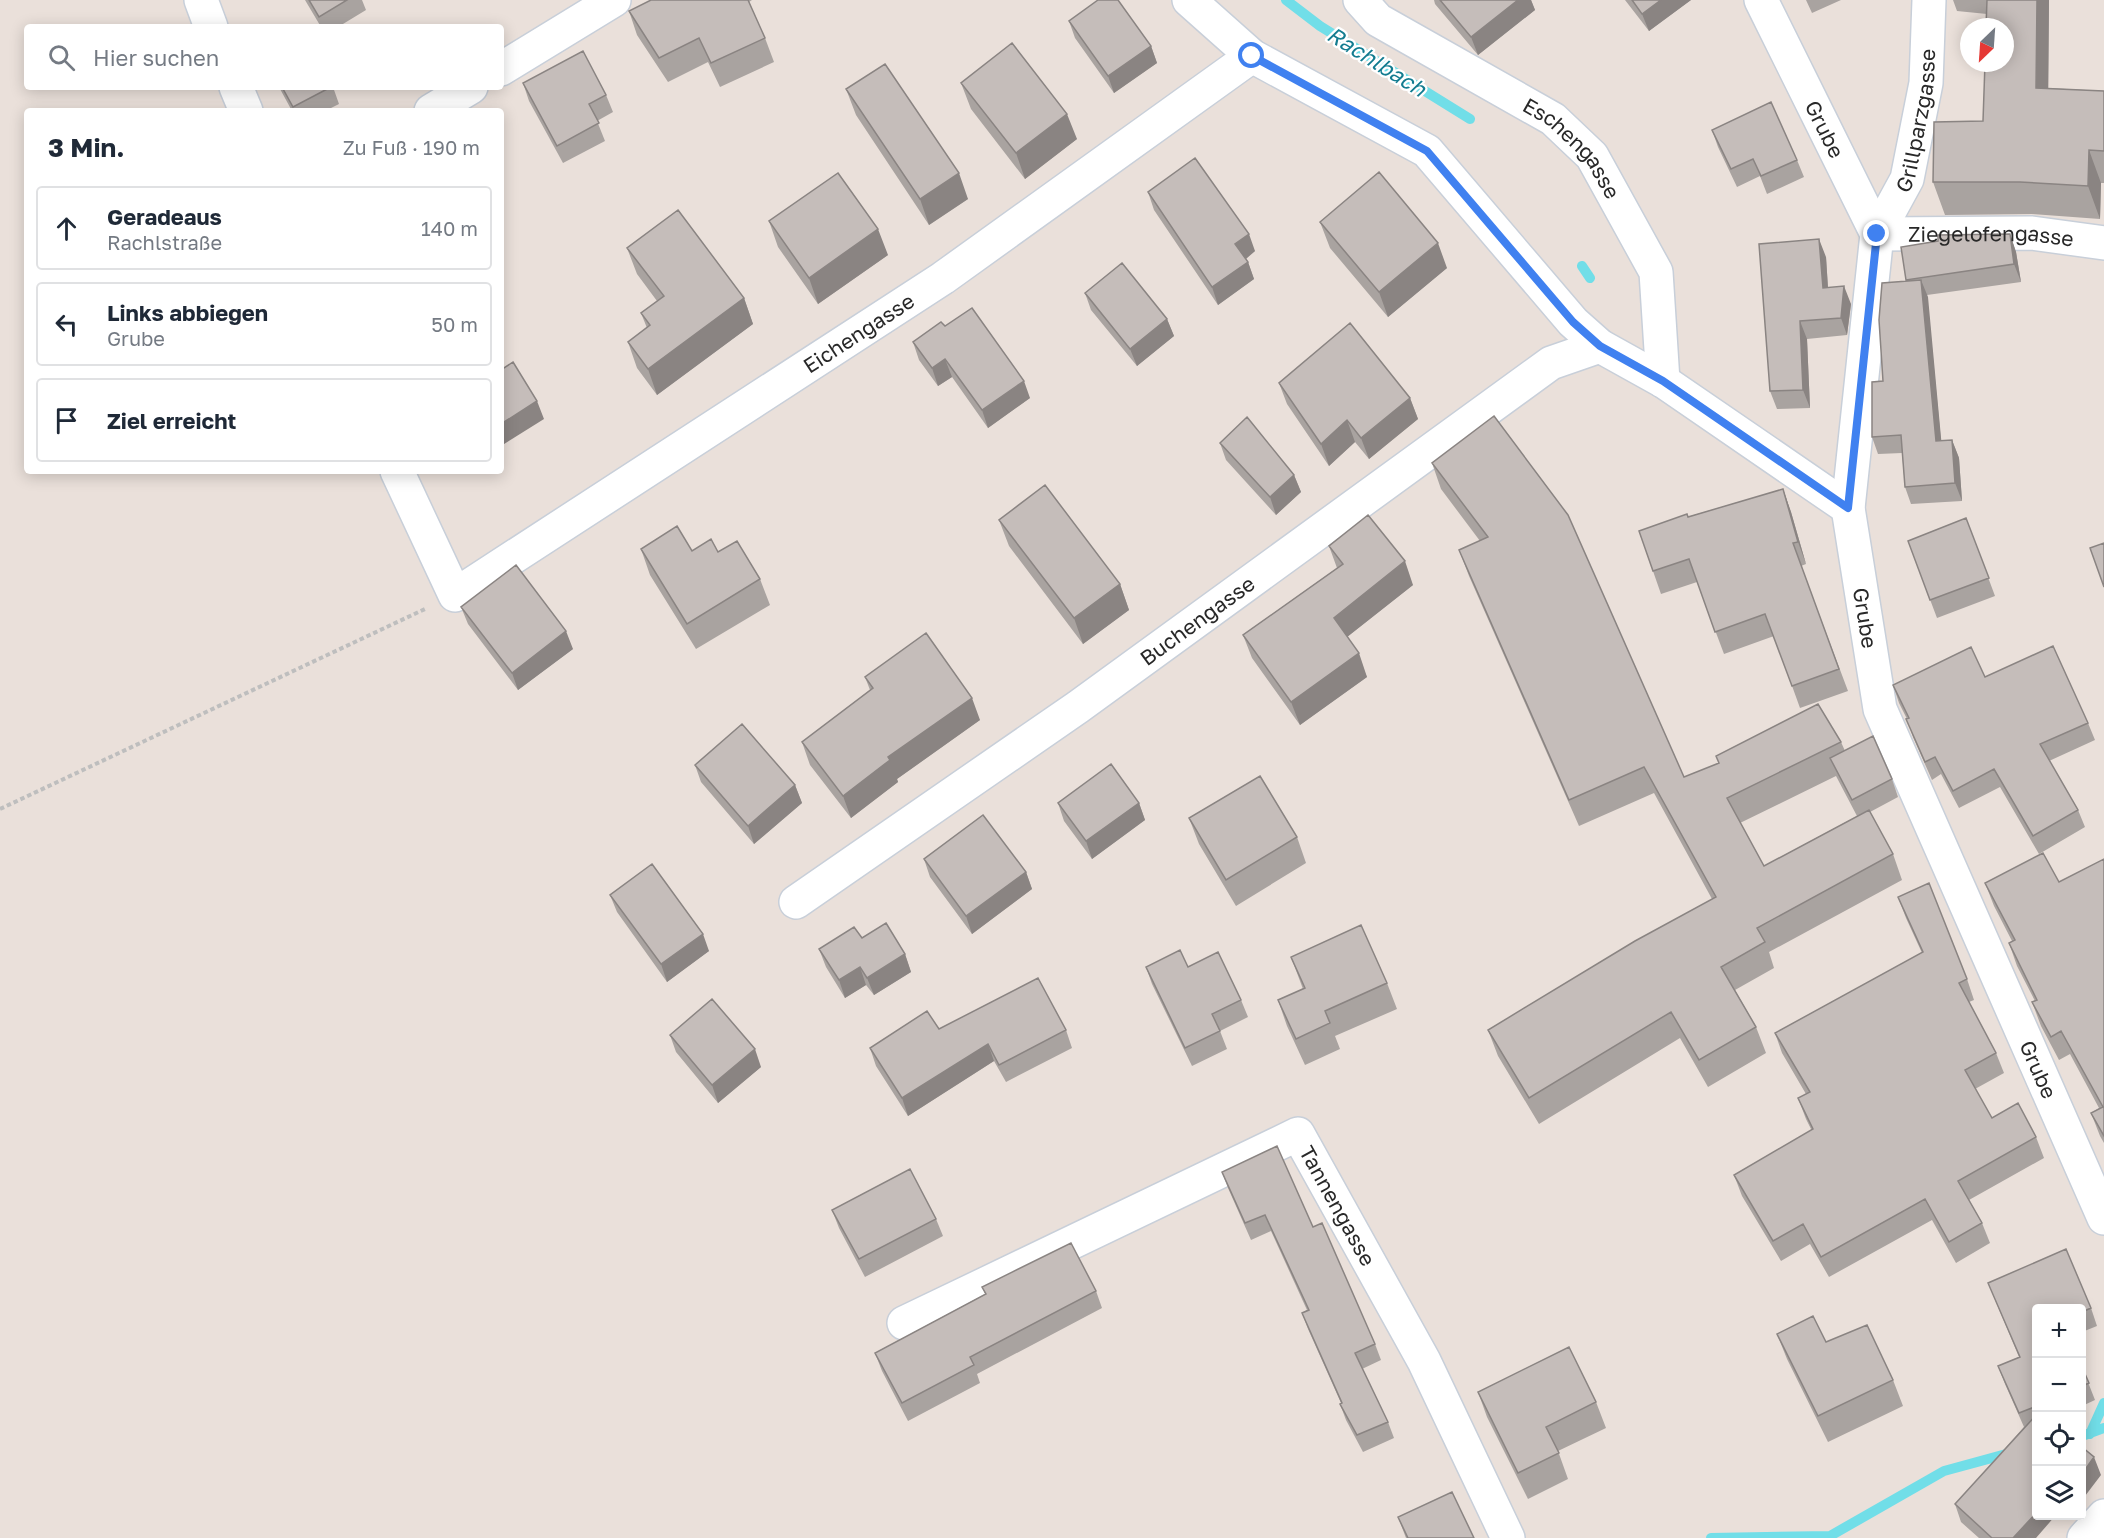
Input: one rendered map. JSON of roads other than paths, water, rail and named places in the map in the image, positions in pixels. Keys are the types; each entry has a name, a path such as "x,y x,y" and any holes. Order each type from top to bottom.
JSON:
{"street":[{"path":"201,0 210,24"},
{"path":"504,67 614,0"},
{"path":"1189,0 1252,56 1427,151 1573,322 1600,346 1663,381 1848,508"},
{"name":"Eschengasse","path":"1360,0 1378,20 1552,119 1592,156 1656,272 1663,381"},
{"name":"Grube","path":"1761,0 1877,234 1848,508 1880,709 2104,1218"},
{"name":"Grillparzgasse","path":"1877,234 1907,180 1926,83 1929,0"},
{"name":"Eichengasse","path":"398,474 455,595 943,278 1252,56"},
{"path":"237,90 245,108"},
{"path":"436,108 466,90"},
{"name":"Ziegelofengasse","path":"1877,234 2032,233 2104,243"},
{"name":"Buchengasse","path":"796,902 1088,700 1551,363 1600,346"},
{"name":"Tannengasse","path":"904,1323 1298,1134 1424,1361 1508,1538"},
{"path":"2084,1538 2104,1516"}],"waterway":[{"name":"Rachlbach","path":"1286,0 1320,26 1470,119"},
{"name":"Rachlbach","path":"1582,266 1590,278"},
{"name":"Rachlbach","path":"2090,1434 2104,1403"},
{"name":"Rachlbach","path":"2086,1435 2104,1428"},
{"path":"1711,1538 1830,1536 1944,1471 2032,1447"}]}
